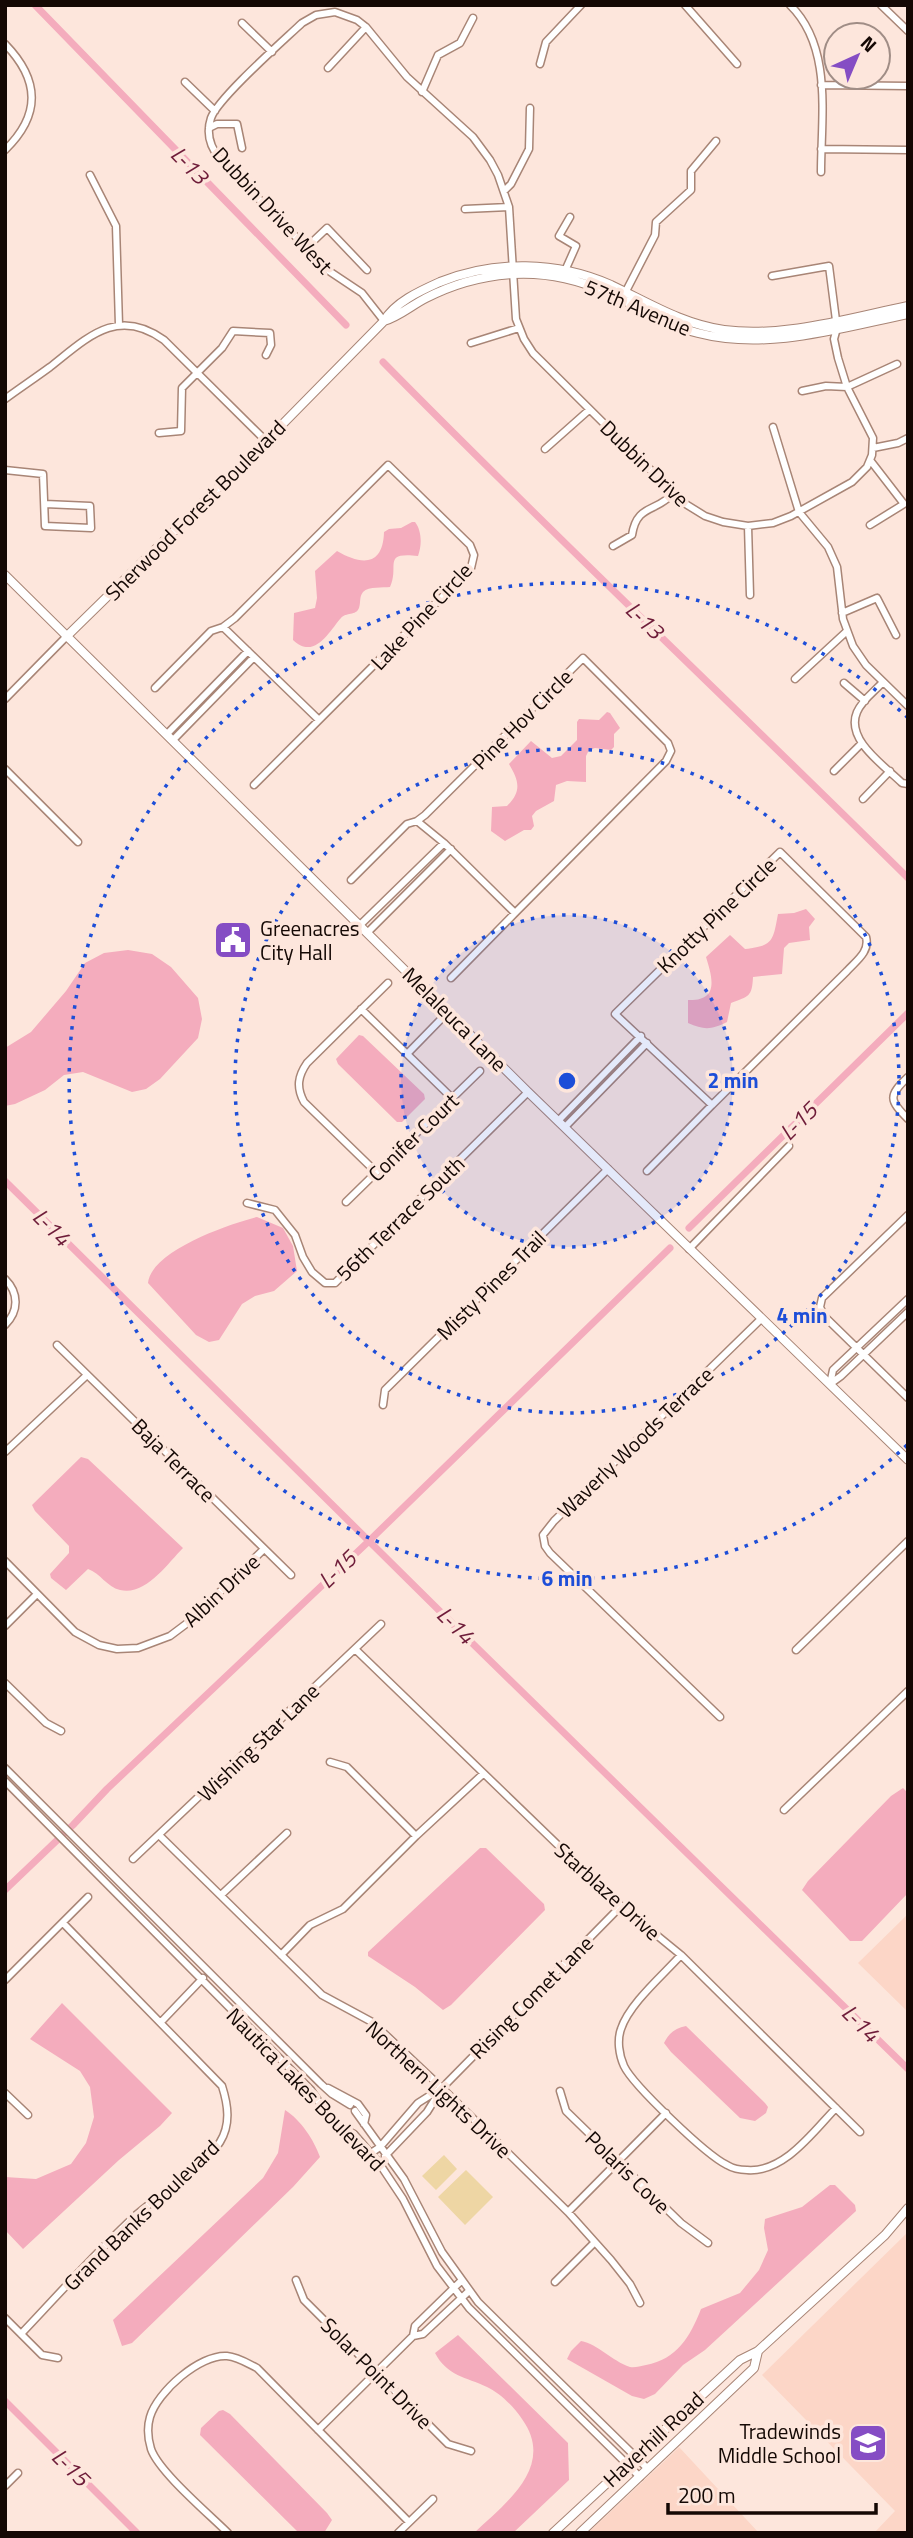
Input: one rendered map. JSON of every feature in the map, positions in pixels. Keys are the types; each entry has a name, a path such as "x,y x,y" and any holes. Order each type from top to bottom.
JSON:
{"street":[{"path":"540,64 546,42 581,5"},
{"path":"685,5 737,64"},
{"path":"790,5 802,17 815,43 821,66 821,172"},
{"path":"881,5 908,31"},
{"name":"Dubbin Drive West","path":"384,321 362,293 333,275 216,155 210,141 209,128 215,111 272,52 306,20 316,15 336,9 366,26 390,58 422,92 480,146 498,175 509,207 514,270"},
{"path":"422,92 438,55 460,43 473,18"},
{"path":"242,23 272,52"},
{"path":"328,68 366,26"},
{"path":"5,44 26,71 32,99 26,123 19,136 5,150"},
{"path":"185,82 215,111"},
{"path":"821,85 908,86"},
{"path":"504,191 511,184 529,149 530,108"},
{"path":"209,128 218,124 237,124 242,148"},
{"path":"623,296 655,235 656,222 691,190 691,171 716,141"},
{"path":"821,149 908,150"},
{"path":"90,175 116,226 119,325"},
{"path":"465,209 509,207"},
{"path":"564,275 576,246 559,236 570,217"},
{"path":"306,248 327,228 367,270"},
{"path":"772,276 829,267 837,324 834,339 836,348 847,387 870,428 873,449 908,438"},
{"name":"57th Avenue","path":"384,321 395,318 423,299 454,285 514,270 564,275 623,296 664,322 723,338 766,340 908,306"},
{"name":"Dubbin Drive","path":"514,270 514,308 519,328 533,353 673,493 692,509 709,518 748,526 773,523 799,512 856,479 870,460 873,449"},
{"name":"57th Avenue","path":"837,324 908,314"},
{"name":"Sherwood Forest Boulevard","path":"5,699 384,321"},
{"path":"5,399 90,336 119,325 137,327 156,334 266,441"},
{"path":"471,343 519,328"},
{"path":"159,433 181,431 182,388 222,348 233,331 270,333 271,345 266,355"},
{"path":"802,391 826,386 847,387 897,364"},
{"path":"545,449 589,410"},
{"path":"773,426 799,512 833,557 840,579 842,613 859,656 908,706"},
{"path":"870,460 904,505 870,525"},
{"name":"Lake Pine Circle","path":"155,688 211,631 223,627 388,465 398,474 470,545 474,562 388,653 254,785"},
{"path":"5,470 43,474 44,504 46,526 91,528 90,506 44,504"},
{"path":"613,547 632,535 634,522 642,512 668,499 673,493"},
{"path":"748,526 750,595"},
{"name":"Melaleuca Lane","path":"5,575 528,1092 908,1460"},
{"path":"842,613 877,598 897,635"},
{"path":"223,627 319,720"},
{"path":"794,680 847,631"},
{"path":"170,737 247,651"},
{"path":"170,737 254,657"},
{"name":"Pine Hov Circle","path":"351,880 407,824 425,815 583,658 668,743 671,751 666,761 450,978"},
{"path":"883,682 864,701 855,719 855,730 862,743 902,783 908,784"},
{"path":"844,683 864,701"},
{"path":"834,771 862,743"},
{"path":"5,769 78,842"},
{"path":"863,799 890,771"},
{"path":"417,821 451,849 515,913"},
{"path":"360,925 444,843"},
{"path":"368,932 451,849"},
{"name":"Knotty Pine Circle","path":"647,1171 865,952 868,945 866,937 780,852 615,1013 712,1105"},
{"path":"376,1172 311,1110 299,1092 298,1079 307,1063 387,983"},
{"path":"361,1009 452,1098"},
{"path":"407,1054 448,1012"},
{"path":"561,1124 641,1036"},
{"path":"561,1124 647,1043"},
{"name":"Conifer Court","path":"346,1202 480,1071"},
{"path":"908,1077 894,1092 893,1101 908,1119"},
{"name":"56th Terrace South","path":"247,1203 275,1210 295,1234 312,1272 325,1283 335,1283 528,1092"},
{"path":"689,1249 789,1146"},
{"name":"Misty Pines Trail","path":"383,1405 385,1390 608,1169"},
{"path":"908,1215 822,1298 821,1312 908,1398"},
{"path":"5,1279 14,1290 16,1300 13,1315 5,1325"},
{"path":"830,1384 833,1370 908,1299"},
{"path":"830,1384 908,1312"},
{"name":"Waverly Woods Terrace","path":"720,1717 550,1553 545,1546 543,1535 554,1521 761,1319"},
{"name":"Baja Terrace","path":"57,1345 291,1576"},
{"path":"5,1452 87,1375"},
{"path":"796,1650 908,1541"},
{"name":"Albin Drive","path":"5,1561 75,1632 99,1645 138,1648 170,1636 190,1621 264,1549"},
{"path":"5,1626 37,1594"},
{"name":"Wishing Star Lane","path":"133,1859 381,1624"},
{"name":"Starblaze Drive","path":"355,1649 621,1906 681,1955 860,2132"},
{"path":"5,1682 46,1723 61,1731"},
{"path":"784,1810 908,1691"},
{"path":"330,1762 347,1767 416,1836"},
{"name":"Nautica Lakes Boulevard","path":"5,1768 322,2085 353,2108 404,2179 442,2252 469,2291 648,2469"},
{"path":"281,1955 310,1925 344,1909 416,1836 483,1774"},
{"name":"Nautica Lakes Boulevard","path":"5,1781 311,2090 329,2117 354,2134 378,2162 403,2199 437,2266 461,2298 488,2328 640,2477"},
{"path":"221,1895 287,1833"},
{"name":"Northern Lights Drive","path":"160,1836 322,1996 372,2022 442,2088 568,2212 618,2268 640,2303"},
{"path":"5,1980 89,1897"},
{"name":"Rising Comet Lane","path":"378,2162 427,2112 442,2088 621,1906"},
{"name":"Grand Banks Boulevard","path":"21,2334 137,2214 210,2155 221,2140 228,2116 222,2086 63,1923"},
{"path":"681,1955 629,2013 621,2030 619,2048 624,2067 666,2113 712,2155 728,2166 747,2171 767,2168 784,2158 836,2108"},
{"path":"161,2022 209,1972"},
{"name":"Nautica Lakes Boulevard","path":"322,2085 348,2096 358,2104 366,2115 364,2124"},
{"name":"Rising Comet Lane","path":"371,2153 380,2147 418,2103 442,2088"},
{"name":"Polaris Cove","path":"560,2091 566,2111 681,2223 708,2243"},
{"path":"5,2093 28,2115"},
{"path":"568,2212 666,2113"},
{"name":"Haverhill Road","path":"553,2533 740,2360 758,2351 885,2235 908,2208"},
{"path":"555,2282 594,2243"},
{"name":"Solar Point Drive","path":"296,2280 304,2300 448,2444 471,2451"},
{"path":"413,2336 415,2326 461,2281"},
{"path":"318,2430 413,2336 423,2334 469,2291"},
{"path":"5,2318 42,2355 58,2358"},
{"name":"Haverhill Road","path":"580,2533 754,2368 758,2351"},
{"path":"228,2533 162,2466 152,2451 148,2434 150,2416 159,2400 194,2366 209,2358 226,2356 257,2368 409,2522"},
{"path":"5,2486 18,2473"},
{"path":"398,2533 433,2498"}],"shaded area":[{"path":"415,522 420,534 418,556 399,556 396,559 390,587 372,588 363,592 358,610 343,616 327,636 315,645 301,646 293,640 294,613 315,608 315,571 337,551 354,559 369,560 375,557 380,552 384,532"},
{"path":"607,712 620,728 614,734 614,747 611,750 589,750 586,756 586,782 567,781 556,785 554,801 532,816 534,826 531,830 524,830 505,841 491,831 492,807 507,806 517,791 517,781 509,764 531,741 552,758 561,756 577,740 579,719 599,720"},
{"path":"806,909 815,919 809,927 810,940 789,943 784,948 782,974 753,977 752,989 748,995 731,1003 727,1022 708,1028 688,1023 688,1000 705,997 711,986 706,957 730,935 745,949 762,946 773,936 778,914"},
{"path":"128,950 152,954 171,967 198,998 202,1019 198,1038 160,1079 146,1089 132,1092 83,1072 64,1075 45,1090 5,1106 5,1048 31,1032 66,991 85,963 104,953"},
{"path":"359,1035 424,1094 425,1099 402,1122 397,1122 338,1064 336,1059"},
{"path":"257,1217 283,1228 293,1246 297,1271 274,1291 255,1296 242,1304 219,1340 209,1342 196,1335 148,1283 152,1271 162,1260 193,1241"},
{"path":"81,1457 88,1459 183,1548 155,1577 139,1588 120,1590 88,1569 66,1590 51,1578 50,1574 69,1553 69,1546 32,1505"},
{"path":"903,1788 908,1793 908,1893 862,1941 850,1941 802,1890 891,1796"},
{"path":"480,1848 486,1848 544,1904 545,1910 443,2010 415,1987 368,1956 368,1952"},
{"path":"908,1914 908,2012 858,1963"},
{"path":"62,2003 172,2113 23,2249 5,2230 5,2177 36,2179 71,2164 86,2143 94,2117 90,2087 80,2071 30,2039"},
{"path":"686,2026 765,2103 768,2107 766,2113 755,2121 740,2118 671,2052 664,2043 666,2039"},
{"path":"285,2110 306,2131 320,2157 293,2187 132,2343 122,2346 113,2320 263,2178 278,2153"},
{"path":"444,2155 457,2169 436,2190 422,2176"},
{"path":"466,2170 493,2197 465,2225 438,2197"},
{"path":"830,2185 835,2185 855,2205 856,2211 705,2350 683,2365 655,2394 644,2399 632,2396 567,2359 581,2341 630,2367 666,2358 687,2337 701,2309 740,2293 759,2270 768,2250 765,2219 802,2207"},
{"name":"Tradewinds Middle School","path":"908,2232 908,2533 874,2533 895,2511 762,2375"},
{"path":"458,2335 568,2443 569,2480 513,2533 474,2533 500,2509 523,2482 530,2468 533,2452 531,2436 519,2414 502,2397 451,2371 440,2361 435,2353"},
{"path":"223,2410 327,2513 332,2520 324,2533 299,2533 200,2435 201,2428"},
{"path":"679,2447 759,2533 588,2533 672,2454"}],"waterway":[{"name":"L-13","path":"35,5 346,325"},
{"name":"L-13","path":"383,362 908,878"},
{"name":"L-15","path":"689,1228 908,1013"},
{"name":"L-14","path":"5,1181 908,2069"},
{"name":"L-15","path":"5,1890 670,1248"},
{"name":"L-15","path":"5,2401 137,2533"}],"place":[{"name":"Greenacres City Hall","path":"233,940"},
{"name":"Tradewinds Middle School","path":"868,2443"}]}
